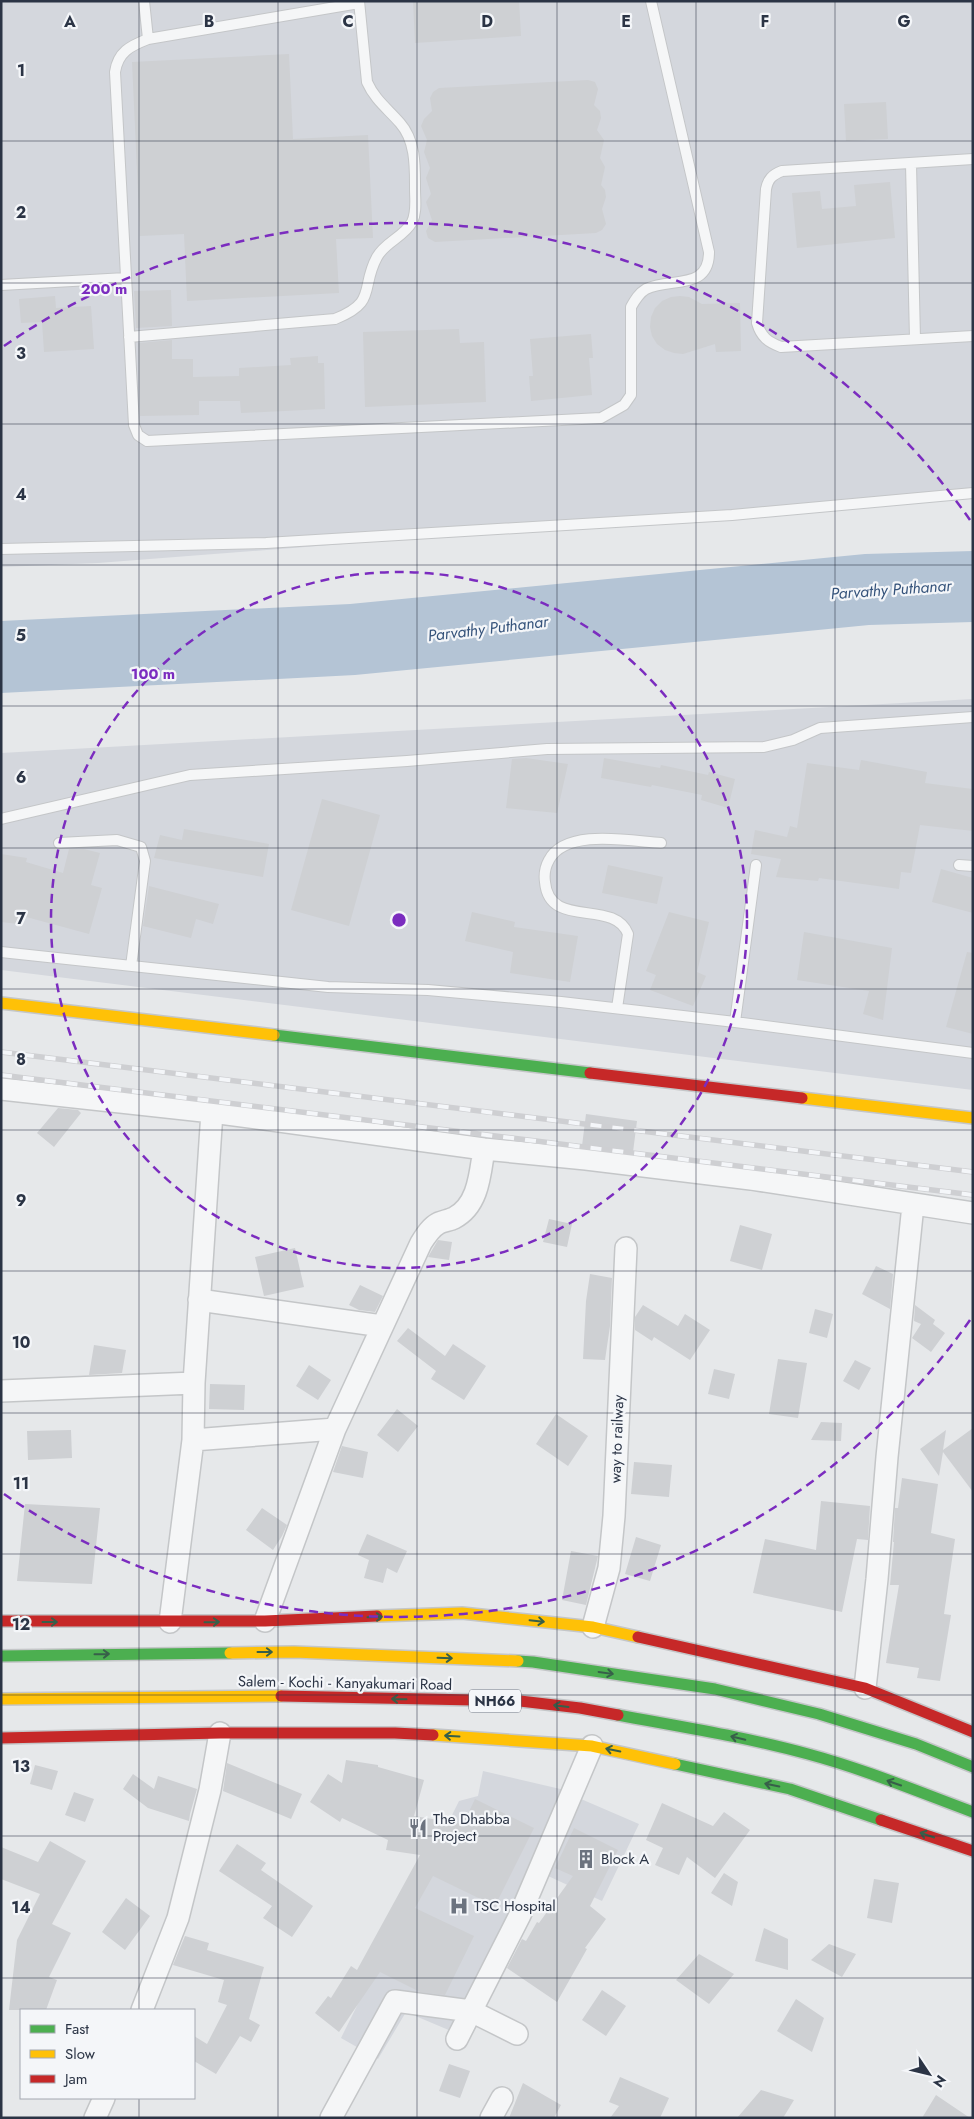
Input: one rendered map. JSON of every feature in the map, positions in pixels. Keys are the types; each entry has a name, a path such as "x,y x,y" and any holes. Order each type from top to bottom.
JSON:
{"main road":[{"path":"1,1003 973,1118"},
{"path":"1,1622 265,1621 462,1613 593,1627 865,1688 973,1732"},
{"name":"Salem - Kochi - Kanyakumari Road","path":"1,1656 294,1652 533,1662 715,1688 827,1717 916,1744 973,1766"},
{"name":"Salem - Kochi - Kanyakumari Road","path":"1,1699 290,1696 520,1702 580,1708 723,1734 809,1754 896,1783 973,1812"},
{"path":"1,1738 220,1733 395,1733 592,1746 790,1789 973,1851"}],"street":[{"path":"1,1089 212,1112 484,1149 752,1179 973,1213"},
{"path":"170,1622 193,1440 194,1383 212,1112"},
{"path":"265,1621 335,1429 382,1326 421,1243 429,1231 439,1223 455,1218 474,1197 484,1149"},
{"path":"865,1688 878,1579 887,1457 913,1205"},
{"name":"way to railway","path":"593,1627 609,1568 614,1516 626,1248"},
{"path":"199,1300 382,1326"},
{"path":"1,1391 194,1383"},
{"path":"193,1440 335,1429"},
{"path":"142,2009 178,1918 210,1790 220,1733"},
{"path":"457,2039 520,1915 592,1746"},
{"path":"331,2118 395,2000 471,2010 516,2034"},
{"path":"491,2118 502,2098"},
{"path":"95,2118 104,2099"}],"lane":[{"path":"144,1 148,39"},
{"path":"129,337 335,319 347,314 361,302 368,287 371,271 377,257 383,248 403,233 411,224 415,215 415,161 409,137 401,124 371,93 367,82 359,2 148,39 133,44 122,52 116,62 115,72 129,337 134,425 138,435 147,441 601,418 624,406 631,395 630,307 636,297 644,290 695,279 704,271 709,262 709,252 651,1"},
{"path":"973,159 782,171 774,174 768,181 766,189 757,323 764,338 781,347 973,336"},
{"path":"911,164 916,339"},
{"path":"1,286 126,278"},
{"path":"1,549 276,543 732,516 973,493"},
{"path":"1,819 190,774 407,761 547,749 764,747 794,740 820,728 973,717"},
{"path":"59,843 117,840 141,847 145,861 131,966"},
{"path":"617,1008 628,934 625,925 608,916 580,913 558,906 551,900 545,889 544,875 548,861 554,852 566,844 578,840 661,843"},
{"path":"959,864 973,866"},
{"path":"735,1022 756,865"},
{"path":"1,952 328,987 428,990 617,1008 973,1053"}],"shaded area":[{"path":"1,1 973,1 973,495 98,563 1,567"},
{"path":"973,699 973,1090 1,970 1,753"},
{"name":"TSC Hospital","path":"483,1771 569,1791 451,2031 406,2012 378,2059 341,2038 459,1801 478,1796"},
{"path":"581,1799 639,1824 602,1901 546,1875"}],"water":[{"name":"Parvathy Puthanar","path":"973,551 973,622 869,625 355,675 1,693 1,621 350,604 865,554"}],"building":[{"path":"413,1 519,1 521,36 415,43"},
{"path":"289,54 293,139 368,135 373,238 336,239 339,293 187,301 184,234 140,236 132,62"},
{"path":"588,80 595,82 598,89 594,105 600,111 601,118 597,130 604,140 600,158 605,167 601,185 605,190 606,197 602,209 606,224 602,230 596,233 435,242 428,238 426,231 432,220 426,202 431,194 426,178 430,168 424,152 427,140 421,126 424,119 432,111 430,98 433,92 439,88"},
{"path":"886,102 888,139 846,141 844,104"},
{"path":"890,182 895,238 797,248 792,193 820,191 822,209 856,206 854,185"},
{"path":"171,290 172,326 136,328 134,291"},
{"path":"55,296 56,308 91,306 94,349 44,352 42,322 21,323 19,299"},
{"path":"680,296 689,297 702,304 740,303 741,351 716,352 715,344 683,354 665,350 657,344 652,336 650,327 651,317 655,308 662,301"},
{"path":"459,329 460,343 484,342 486,402 365,407 363,332"},
{"path":"591,334 593,358 589,358 592,395 531,401 529,376 533,376 530,339"},
{"path":"172,340 172,359 193,359 193,377 239,376 239,368 291,365 290,358 318,356 318,363 324,363 325,409 241,413 240,401 199,401 199,415 140,416 138,343"},
{"path":"526,758 568,764 557,813 506,808 512,759"},
{"path":"604,758 660,768 661,765 708,775 709,772 735,779 728,808 701,800 702,795 652,785 651,787 601,778"},
{"path":"861,760 927,772 925,783 973,789 973,831 920,825 911,873 901,872 899,889 819,878 818,881 776,877 781,859 751,854 755,830 787,837 790,826 797,828 807,763 859,770"},
{"path":"322,799 380,815 349,926 291,910"},
{"path":"184,829 269,844 263,877 154,858 160,835 182,840"},
{"path":"69,849 84,849 100,853 91,885 102,888 89,934 19,915 18,924 1,922 1,854 27,858 26,862 63,873"},
{"path":"608,865 663,877 657,904 602,893"},
{"path":"941,869 973,878 973,913 932,902"},
{"path":"149,886 219,904 213,924 196,919 191,938 143,926"},
{"path":"472,912 515,922 514,927 578,936 570,982 510,973 513,952 465,941"},
{"path":"669,912 709,922 697,972 706,976 693,1006 650,990 656,975 646,971"},
{"path":"804,932 892,948 883,1020 863,1014 869,991 797,980"},
{"path":"967,952 973,953 973,1034 946,1027"},
{"path":"58,1108 78,1110 81,1113 54,1147 37,1133"},
{"path":"586,1114 637,1121 633,1152 582,1146"},
{"path":"549,1219 572,1224 567,1247 543,1242"},
{"path":"740,1225 772,1234 762,1270 730,1261"},
{"path":"438,1240 452,1242 449,1260 428,1257"},
{"path":"295,1248 304,1287 264,1296 255,1257"},
{"path":"876,1266 893,1274 890,1309 862,1294"},
{"path":"590,1274 612,1278 610,1326 605,1360 583,1359 586,1301"},
{"path":"360,1285 383,1296 375,1312 359,1310 349,1305"},
{"path":"643,1305 678,1326 685,1314 710,1330 690,1360 654,1337 652,1341 635,1330 635,1317"},
{"path":"915,1305 935,1320 933,1324 945,1333 931,1352 912,1338 921,1324 914,1321"},
{"path":"815,1309 833,1314 827,1338 809,1333"},
{"path":"408,1328 445,1356 453,1344 486,1366 464,1400 431,1379 436,1371 397,1341"},
{"path":"94,1345 126,1350 122,1373 89,1375"},
{"path":"778,1359 807,1363 798,1418 769,1414"},
{"path":"855,1360 871,1368 859,1390 843,1381"},
{"path":"309,1365 331,1380 318,1400 296,1386"},
{"path":"714,1369 735,1374 729,1399 708,1394"},
{"path":"210,1384 245,1385 244,1410 209,1409"},
{"path":"397,1409 418,1426 398,1452 377,1435"},
{"path":"556,1414 588,1436 568,1466 536,1444"},
{"path":"821,1422 842,1423 841,1441 811,1440"},
{"path":"973,1428 973,1492 943,1452 939,1476 920,1449 946,1430 943,1450"},
{"path":"71,1430 72,1458 28,1460 27,1431"},
{"path":"342,1446 368,1452 363,1478 333,1472"},
{"path":"634,1462 672,1465 669,1497 631,1494"},
{"path":"902,1478 938,1484 931,1533 955,1539 944,1614 951,1615 940,1681 917,1678 919,1668 886,1663 899,1585 890,1585 895,1508 898,1508"},
{"path":"821,1501 870,1506 868,1540 857,1539 842,1612 753,1593 765,1539 816,1550"},
{"path":"25,1504 100,1508 92,1584 17,1581"},
{"path":"262,1508 287,1525 273,1550 246,1530"},
{"path":"367,1534 407,1551 397,1573 387,1568 383,1583 364,1578 369,1560 358,1555"},
{"path":"636,1537 661,1545 650,1581 625,1574"},
{"path":"571,1551 598,1556 586,1605 562,1600"},
{"path":"346,1760 378,1765 378,1767 424,1780 414,1816 463,1824 475,1799 534,1828 495,1906 433,1876 415,1908 474,1936 445,1995 420,1992 380,1972 339,2032 315,2013 328,1996 331,1998 351,1966 357,1970 420,1855 386,1850 388,1840 342,1818 340,1822 310,1802 328,1774 342,1783"},
{"path":"227,1763 302,1794 291,1819 223,1791"},
{"path":"35,1765 58,1771 52,1790 30,1784"},
{"path":"133,1774 154,1789 158,1776 197,1789 189,1821 148,1808 123,1789"},
{"path":"74,1792 94,1799 85,1822 65,1815"},
{"path":"662,1803 713,1826 724,1812 750,1830 715,1878 687,1857 679,1875 655,1865 663,1848 646,1840"},
{"path":"574,1828 618,1850 590,1906 606,1919 585,1948 587,1949 557,2002 507,1968 522,1939 526,1941 537,1922 539,1923 573,1876 555,1868"},
{"path":"50,1841 86,1861 52,1924 71,1933 49,1977 57,1980 46,2009 9,2010 17,1940 40,1894 1,1879 1,1847 38,1862"},
{"path":"237,1844 266,1863 261,1870 313,1906 292,1937 263,1918 272,1906 219,1871"},
{"path":"724,1873 738,1882 732,1906 711,1893"},
{"path":"874,1879 899,1883 892,1923 867,1918"},
{"path":"126,1898 150,1916 125,1950 102,1932"},
{"path":"764,1928 788,1939 788,1970 755,1961"},
{"path":"185,1936 209,1943 207,1950 264,1967 249,2019 260,2025 251,2042 240,2036 216,2074 195,2062 195,2037 207,2044 227,2005 218,2002 224,1980 173,1965"},
{"path":"829,1944 856,1954 842,1977 811,1960"},
{"path":"699,1954 734,1974 709,2004 676,1980"},
{"path":"602,1990 626,2006 606,2036 582,2020"},
{"path":"796,1999 824,2018 812,2052 777,2031"},
{"path":"449,2064 470,2071 460,2098 439,2091"},
{"path":"620,2077 669,2098 660,2118 610,2118 619,2106 609,2102"},
{"path":"523,2083 561,2105 554,2118 509,2118"},
{"path":"761,2090 794,2100 783,2118 737,2118"},
{"path":"936,2095 970,2118 922,2118"}],"railway":[{"path":"1,1052 973,1172"},
{"path":"1,1075 973,1195"}],"traffic: fast":[{"path":"274,1035 590,1073"},
{"path":"1,1656 230,1653"},
{"path":"518,1661 715,1689 819,1714 916,1744 973,1767"},
{"path":"618,1715 738,1737 808,1754 871,1774 973,1812"},
{"path":"675,1764 790,1789 881,1820"}],"traffic: slow":[{"path":"1,1003 274,1035"},
{"path":"802,1098 973,1118"},
{"path":"377,1616 462,1613 593,1627 638,1637"},
{"path":"230,1653 294,1652 518,1661"},
{"path":"1,1699 281,1696"},
{"path":"433,1735 592,1746 675,1764"}],"traffic: jam":[{"path":"590,1073 802,1098"},
{"path":"1,1621 265,1621 377,1616"},
{"path":"638,1637 865,1688 973,1732"},
{"path":"281,1696 520,1701 580,1708 618,1715"},
{"path":"1,1738 220,1733 395,1733 433,1735"},
{"path":"881,1820 973,1851"}],"place":[{"name":"The Dhabba Project","path":"418,1828"},
{"name":"Block A","path":"586,1859"},
{"name":"TSC Hospital","path":"459,1906"}]}
